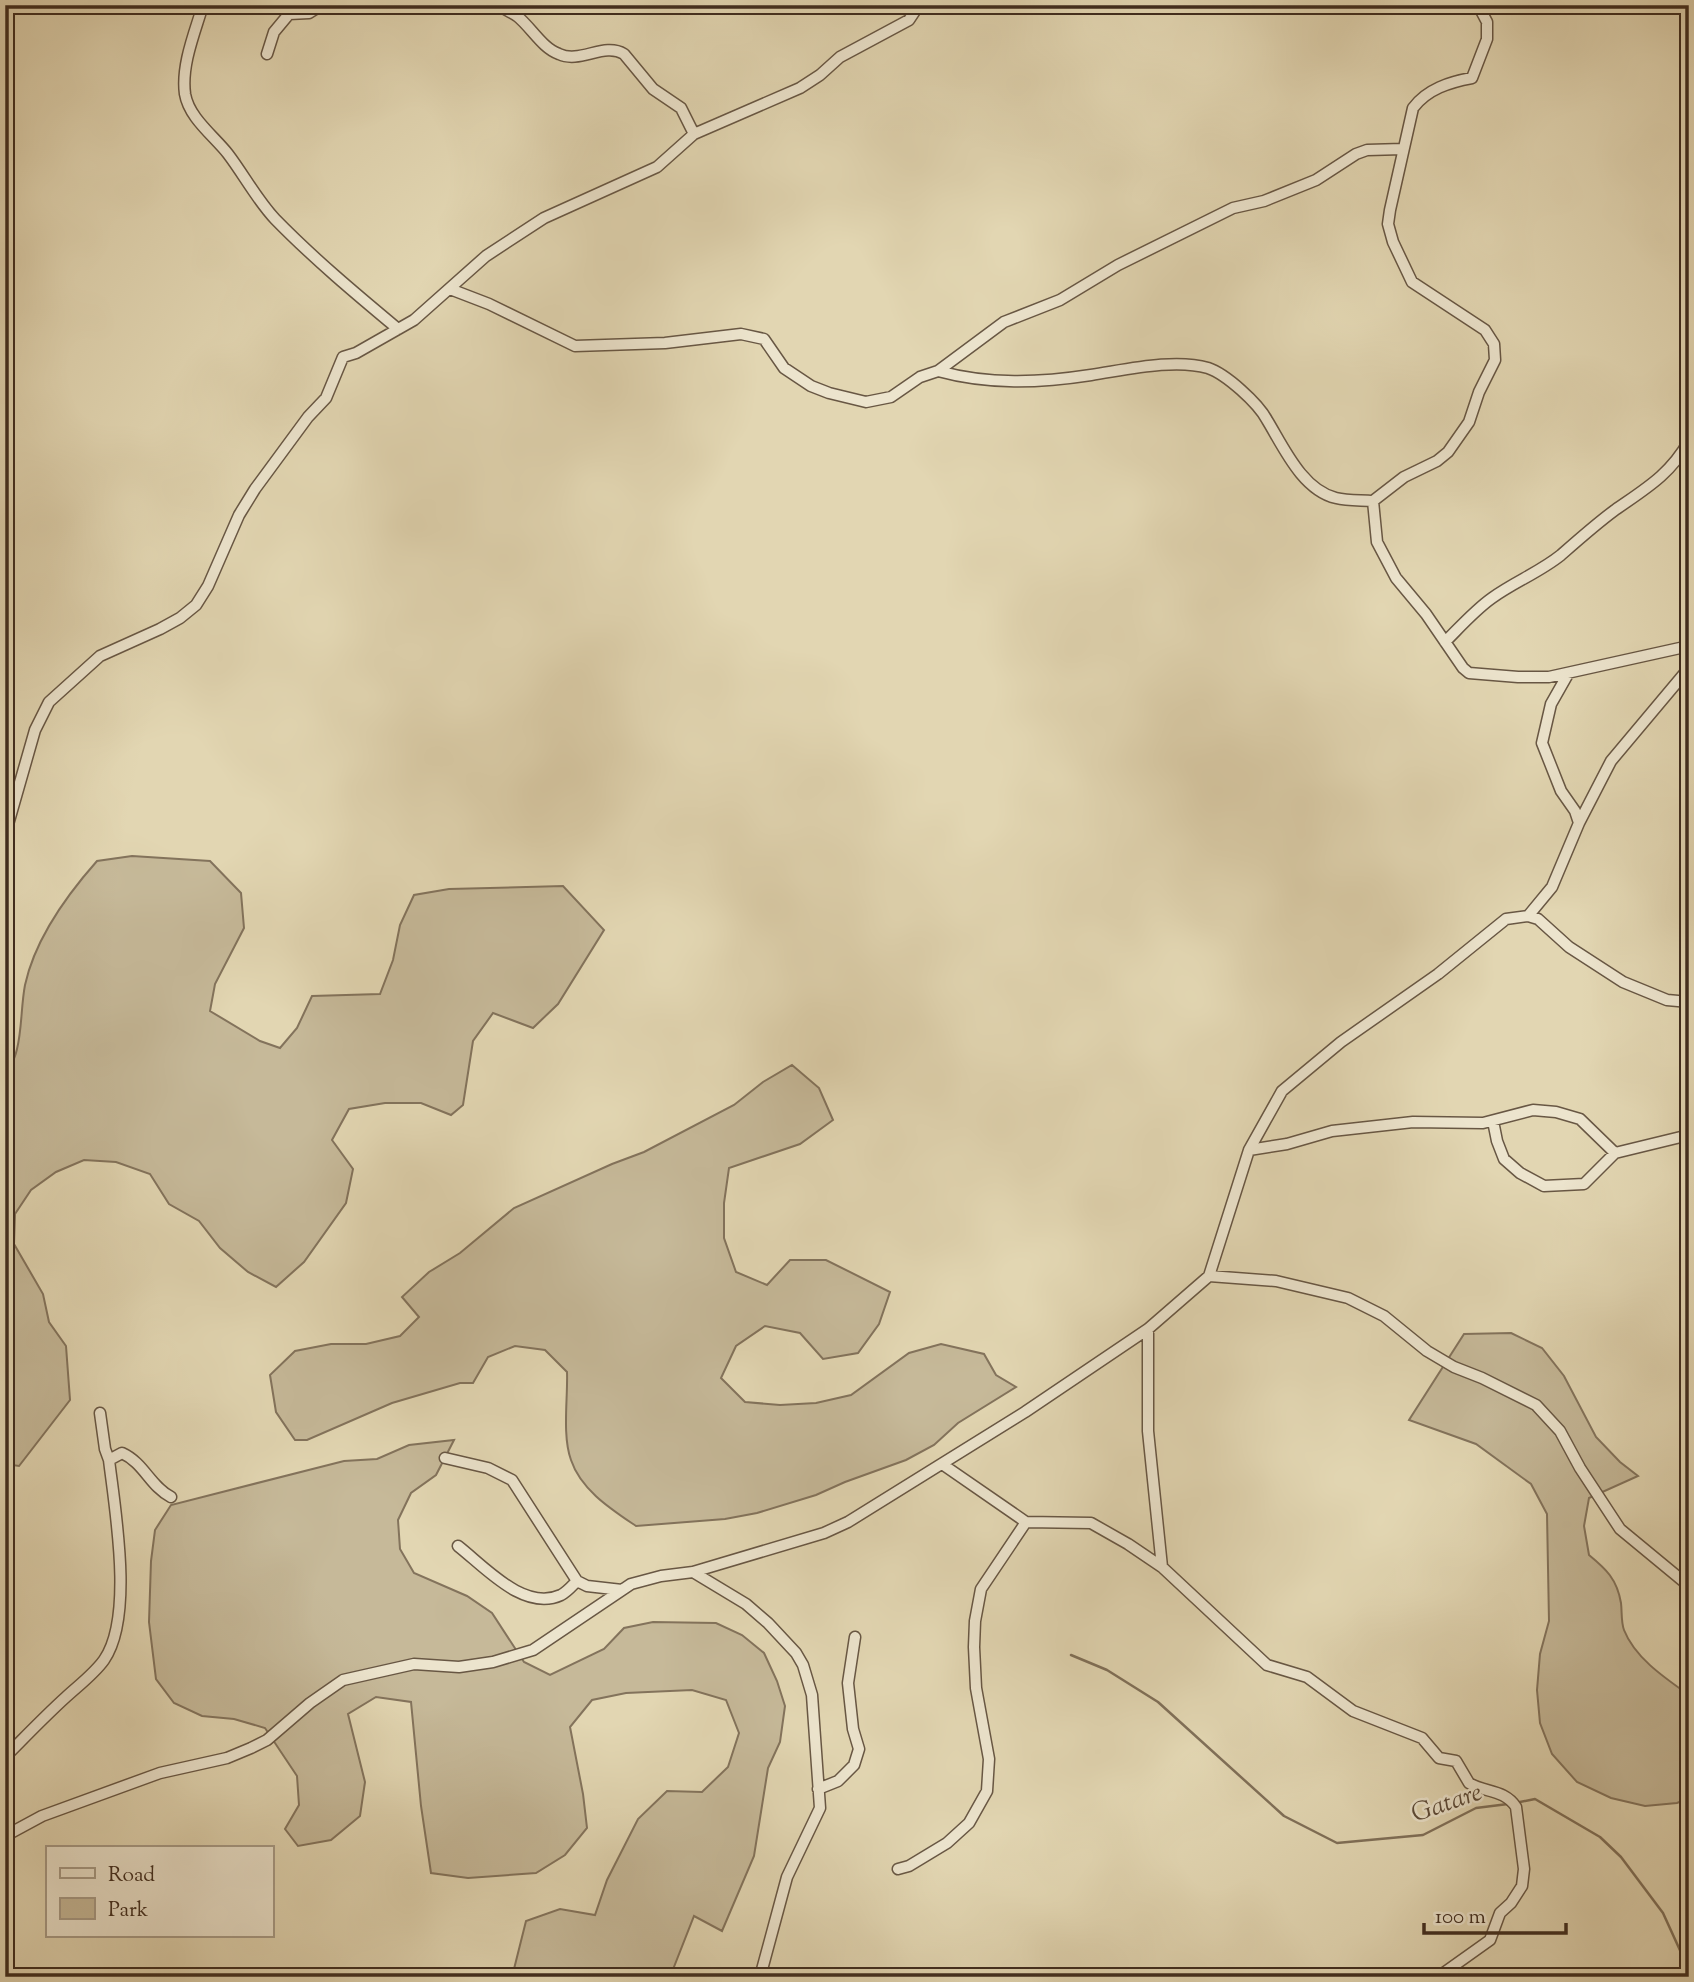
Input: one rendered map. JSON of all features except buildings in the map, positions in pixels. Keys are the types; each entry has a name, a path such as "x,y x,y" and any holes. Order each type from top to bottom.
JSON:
{"street":[{"path":"203,5 188,57 185,91 196,117 227,152 273,217 345,285 398,329"},
{"path":"267,54 274,32 289,14 309,13 318,5"},
{"path":"498,5 517,16 560,55 575,58 618,50 653,89 681,108 694,134"},
{"path":"5,835 35,730 49,702 100,656 160,629 180,618 195,605 208,586 244,506 308,417 326,398 343,357 356,353 414,320 486,257 544,218 657,167 694,134 800,88 840,57 909,20 919,5"},
{"path":"938,371 962,378 1029,382 1090,376 1147,366 1208,368 1231,382 1266,417 1285,454 1314,486 1334,498 1373,501 1404,477 1437,461 1448,452 1469,422 1479,392 1495,360 1494,344 1485,330 1412,282 1393,242 1388,224 1413,108 1418,100 1447,83 1472,79 1487,39 1487,22 1478,5"},
{"path":"450,289 489,304 575,346 664,342 741,334 764,339 784,369 800,380 829,393 866,402 891,397 920,377 938,371 1004,322 1060,300 1118,265 1233,208 1264,201 1317,180 1356,154 1367,150 1403,149"},
{"path":"1445,642 1494,596 1531,575 1614,511 1651,487 1681,456 1689,441"},
{"path":"1373,501 1377,542 1396,578 1469,673 1518,677 1568,674 1689,646"},
{"path":"1528,916 1552,887 1579,823 1611,761 1689,668"},
{"path":"1568,674 1551,704 1542,743 1561,791 1575,811 1579,823"},
{"path":"5,1836 42,1816 160,1773 227,1758 251,1748 267,1740 310,1703 343,1680 414,1664 459,1667 493,1662 533,1650 631,1584 661,1576 694,1572 824,1533 848,1522 1025,1412 1148,1329 1209,1276 1249,1150 1282,1091 1341,1042 1438,974 1506,919 1528,916 1538,919 1569,947 1623,982 1667,1000 1689,1002"},
{"path":"1249,1150 1287,1144 1332,1131 1413,1122 1483,1123 1533,1110 1556,1112 1580,1119 1615,1153"},
{"path":"1493,1121 1504,1159 1544,1186 1584,1184 1615,1153 1689,1135"},
{"path":"1209,1276 1276,1281 1348,1298 1384,1316 1427,1351 1454,1367 1536,1405 1560,1431 1580,1468 1620,1529 1689,1587"},
{"path":"1148,1329 1148,1431 1162,1566"},
{"path":"5,1757 94,1672 106,1657 116,1626 121,1564 109,1460 100,1413"},
{"path":"109,1460 122,1453 127,1455 141,1465 155,1486 171,1497"},
{"path":"445,1458 488,1468 512,1480 577,1581 587,1586 622,1590"},
{"path":"942,1464 1026,1522 1091,1524 1128,1544 1162,1566 1267,1665 1307,1677 1353,1711 1422,1738 1439,1758 1456,1761 1469,1783 1510,1799 1516,1807 1520,1825 1524,1869 1522,1886 1511,1903 1500,1913 1490,1940 1438,1977"},
{"path":"898,1869 909,1866 947,1843 969,1823 987,1791 989,1759 976,1688 975,1620 981,1589 1026,1522"},
{"path":"458,1546 515,1591 530,1599 545,1600 563,1594 577,1581"},
{"path":"694,1572 746,1604 785,1641 803,1665 812,1695 820,1808 787,1877 760,1977"},
{"path":"818,1789 838,1781 854,1765 859,1749 853,1729 848,1683 855,1637"}],"green space":[{"path":"132,856 210,861 241,893 244,928 215,984 210,1011 260,1041 280,1048 297,1028 312,996 380,994 393,960 400,925 414,895 449,889 563,886 604,930 558,1004 533,1028 493,1013 473,1041 463,1105 451,1115 421,1103 385,1103 349,1109 332,1140 353,1169 346,1203 304,1262 276,1287 248,1272 220,1248 199,1221 169,1204 150,1174 116,1162 84,1160 56,1172 31,1190 15,1214 14,1244 43,1294 49,1322 66,1346 70,1400 19,1466 5,1464 5,1079 17,1049 25,985 30,968 53,919 97,861"},
{"path":"792,1065 819,1088 833,1120 800,1144 729,1168 724,1203 724,1238 736,1272 767,1285 790,1260 826,1260 890,1292 879,1324 858,1353 823,1359 800,1333 765,1326 736,1346 721,1378 745,1402 780,1405 816,1403 851,1395 909,1353 941,1344 984,1354 996,1375 1016,1387 958,1423 934,1445 906,1460 816,1495 757,1513 725,1519 636,1526 589,1490 576,1471 567,1439 567,1372 545,1350 515,1346 488,1357 473,1383 460,1383 392,1403 307,1440 295,1440 276,1412 270,1375 295,1351 331,1344 366,1344 400,1336 419,1317 402,1297 429,1272 460,1253 514,1208 644,1152 734,1105 763,1082"},
{"path":"1511,1333 1542,1348 1564,1376 1596,1437 1638,1476 1589,1498 1584,1526 1589,1555 1606,1570 1617,1587 1623,1627 1635,1650 1670,1682 1689,1695 1689,1798 1677,1803 1645,1806 1611,1798 1577,1782 1552,1754 1540,1723 1537,1690 1540,1654 1549,1621 1547,1514 1531,1484 1476,1444 1409,1420 1464,1334"},
{"path":"454,1440 436,1475 411,1493 398,1520 400,1549 414,1573 467,1596 492,1613 524,1662 550,1675 604,1649 624,1628 653,1622 716,1623 742,1635 764,1653 777,1681 785,1706 780,1742 768,1768 754,1856 722,1931 694,1916 670,1977 512,1977 526,1921 560,1909 595,1915 607,1880 638,1819 667,1791 702,1792 728,1767 739,1733 726,1700 692,1690 626,1693 592,1700 570,1727 587,1828 565,1855 536,1873 468,1878 431,1873 421,1806 411,1702 376,1697 348,1714 365,1782 360,1816 331,1840 298,1846 285,1829 299,1805 297,1776 265,1728 234,1719 202,1716 174,1703 156,1679 149,1622 151,1561 155,1530 171,1505 344,1461 377,1459 409,1445"}],"waterway":[{"name":"Gatare","path":"1071,1655 1107,1670 1158,1702 1284,1816 1337,1843 1423,1835 1476,1808 1508,1804"},
{"name":"Gatare","path":"1515,1803 1535,1799 1600,1837 1621,1857 1663,1913 1689,1970"}]}
